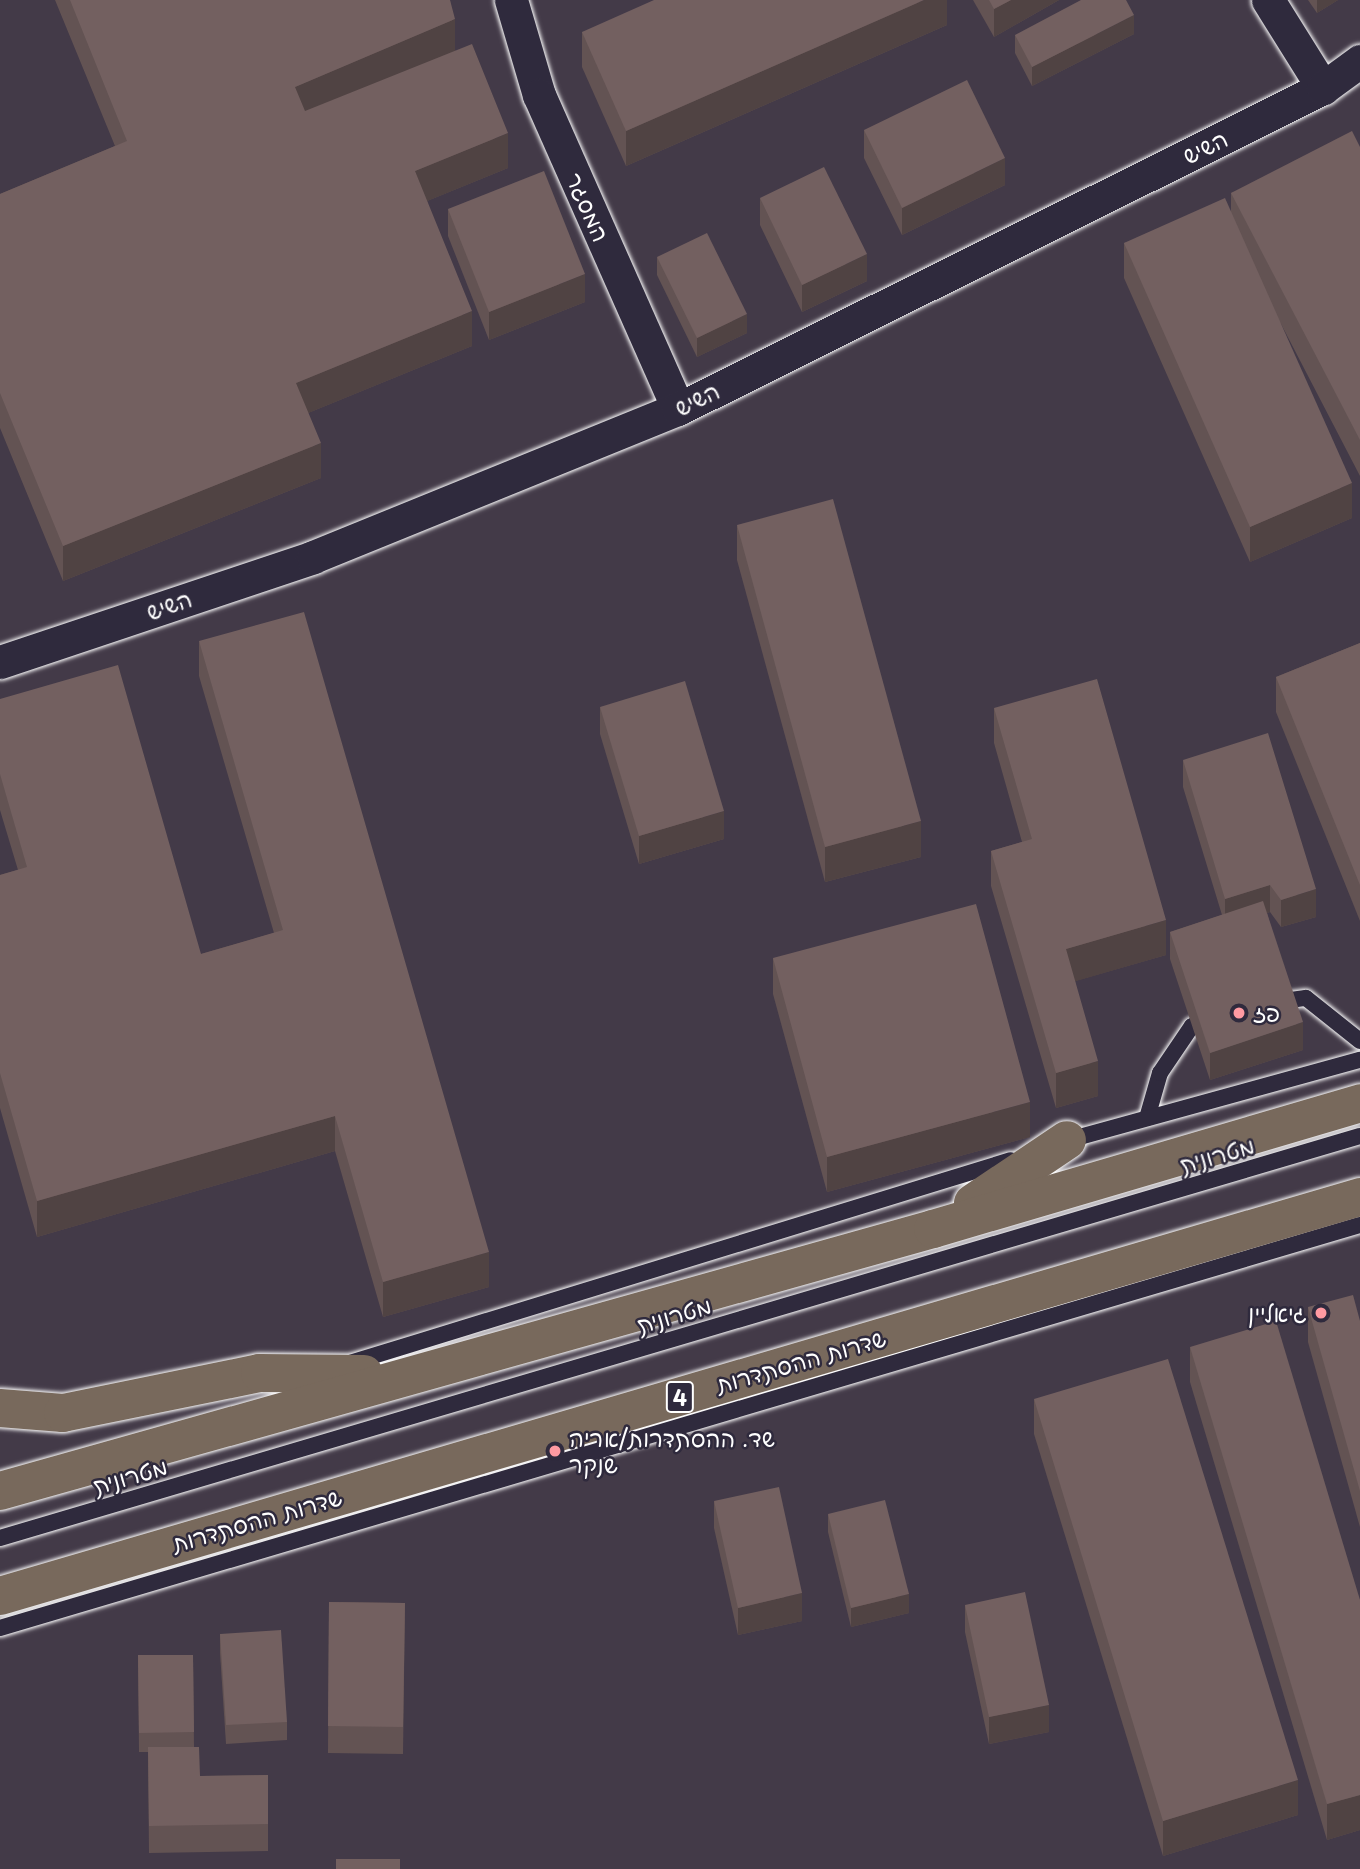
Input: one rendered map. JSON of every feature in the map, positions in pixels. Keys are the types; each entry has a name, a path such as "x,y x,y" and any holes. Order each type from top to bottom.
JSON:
{"highway":[{"path":"0,1491 401,1375 933,1229 1360,1102"},
{"path":"933,1229 1068,1140"},
{"name":"שדרות ההסתדרות","path":"0,1596 1360,1197"},
{"path":"0,1408 63,1413 260,1373 401,1375"}],"street":[{"name":"המסגר","path":"511,0 539,95 678,409"},
{"path":"1268,0 1323,88"},
{"name":"השיש","path":"0,662 313,557 678,409 1323,88 1360,61"}],"lane":[{"path":"1262,1006 1306,998 1360,1041"},
{"path":"1147,1118 1160,1073 1192,1026 1227,1016"},
{"path":"320,1372 1068,1140 1360,1060"},
{"name":"מטרונית","path":"0,1538 1360,1136"},
{"path":"0,1628 1360,1224"},
{"path":"883,1337 948,1348"}],"shaded area":[{"path":"0,0 1360,0 1360,1869 0,1869"}],"building":[{"path":"70,0 450,0 455,19 295,87 305,111 472,44 508,133 415,171 472,311 296,383 321,443 63,546 0,393 0,194 127,141"},
{"path":"654,0 924,0 626,131 582,32"},
{"path":"989,0 1011,0 994,9"},
{"path":"1081,0 1126,0 1134,15 1032,67 1015,35"},
{"path":"967,80 1005,158 902,208 864,130"},
{"path":"1352,131 1360,147 1360,440 1231,193"},
{"path":"824,167 867,254 802,285 760,198"},
{"path":"544,171 585,274 489,312 448,209"},
{"path":"1225,198 1352,483 1250,527 1124,243"},
{"path":"707,233 747,314 697,338 657,257"},
{"path":"833,499 921,821 825,847 737,525"},
{"path":"304,612 489,1252 383,1282 335,1116 37,1201 0,1073 0,875 27,867 0,774 0,699 118,665 201,954 283,930 199,641"},
{"path":"1360,643 1360,885 1276,677"},
{"path":"1097,679 1166,920 1066,949 1098,1061 1056,1073 991,851 1032,839 994,708"},
{"path":"685,681 724,811 639,836 600,707"},
{"path":"1268,733 1316,889 1281,900 1270,885 1225,899 1183,760"},
{"name":"פז","path":"1263,901 1303,1022 1210,1053 1170,932"},
{"path":"976,904 1030,1102 827,1157 773,958"},
{"path":"1353,1295 1360,1321 1360,1491 1308,1307"},
{"path":"1276,1321 1360,1600 1360,1795 1327,1804 1190,1347"},
{"path":"1168,1359 1298,1780 1163,1821 1034,1399"},
{"path":"779,1487 802,1593 738,1608 714,1501"},
{"path":"885,1500 909,1594 851,1608 828,1514"},
{"path":"1025,1592 1049,1705 989,1717 965,1605"},
{"path":"329,1602 405,1603 403,1727 328,1726"},
{"path":"281,1630 287,1722 226,1725 220,1634"},
{"path":"138,1655 193,1655 194,1732 139,1733"},
{"path":"148,1747 199,1747 200,1776 268,1775 268,1824 149,1826"},
{"path":"336,1859 400,1859 400,1869 336,1869"}],"place":[{"name":"פז","path":"1239,1013"},
{"name":"גיאליין","path":"1321,1313"},
{"name":"שד. ההסתדרות/אריה שנקר","path":"555,1451"}]}
